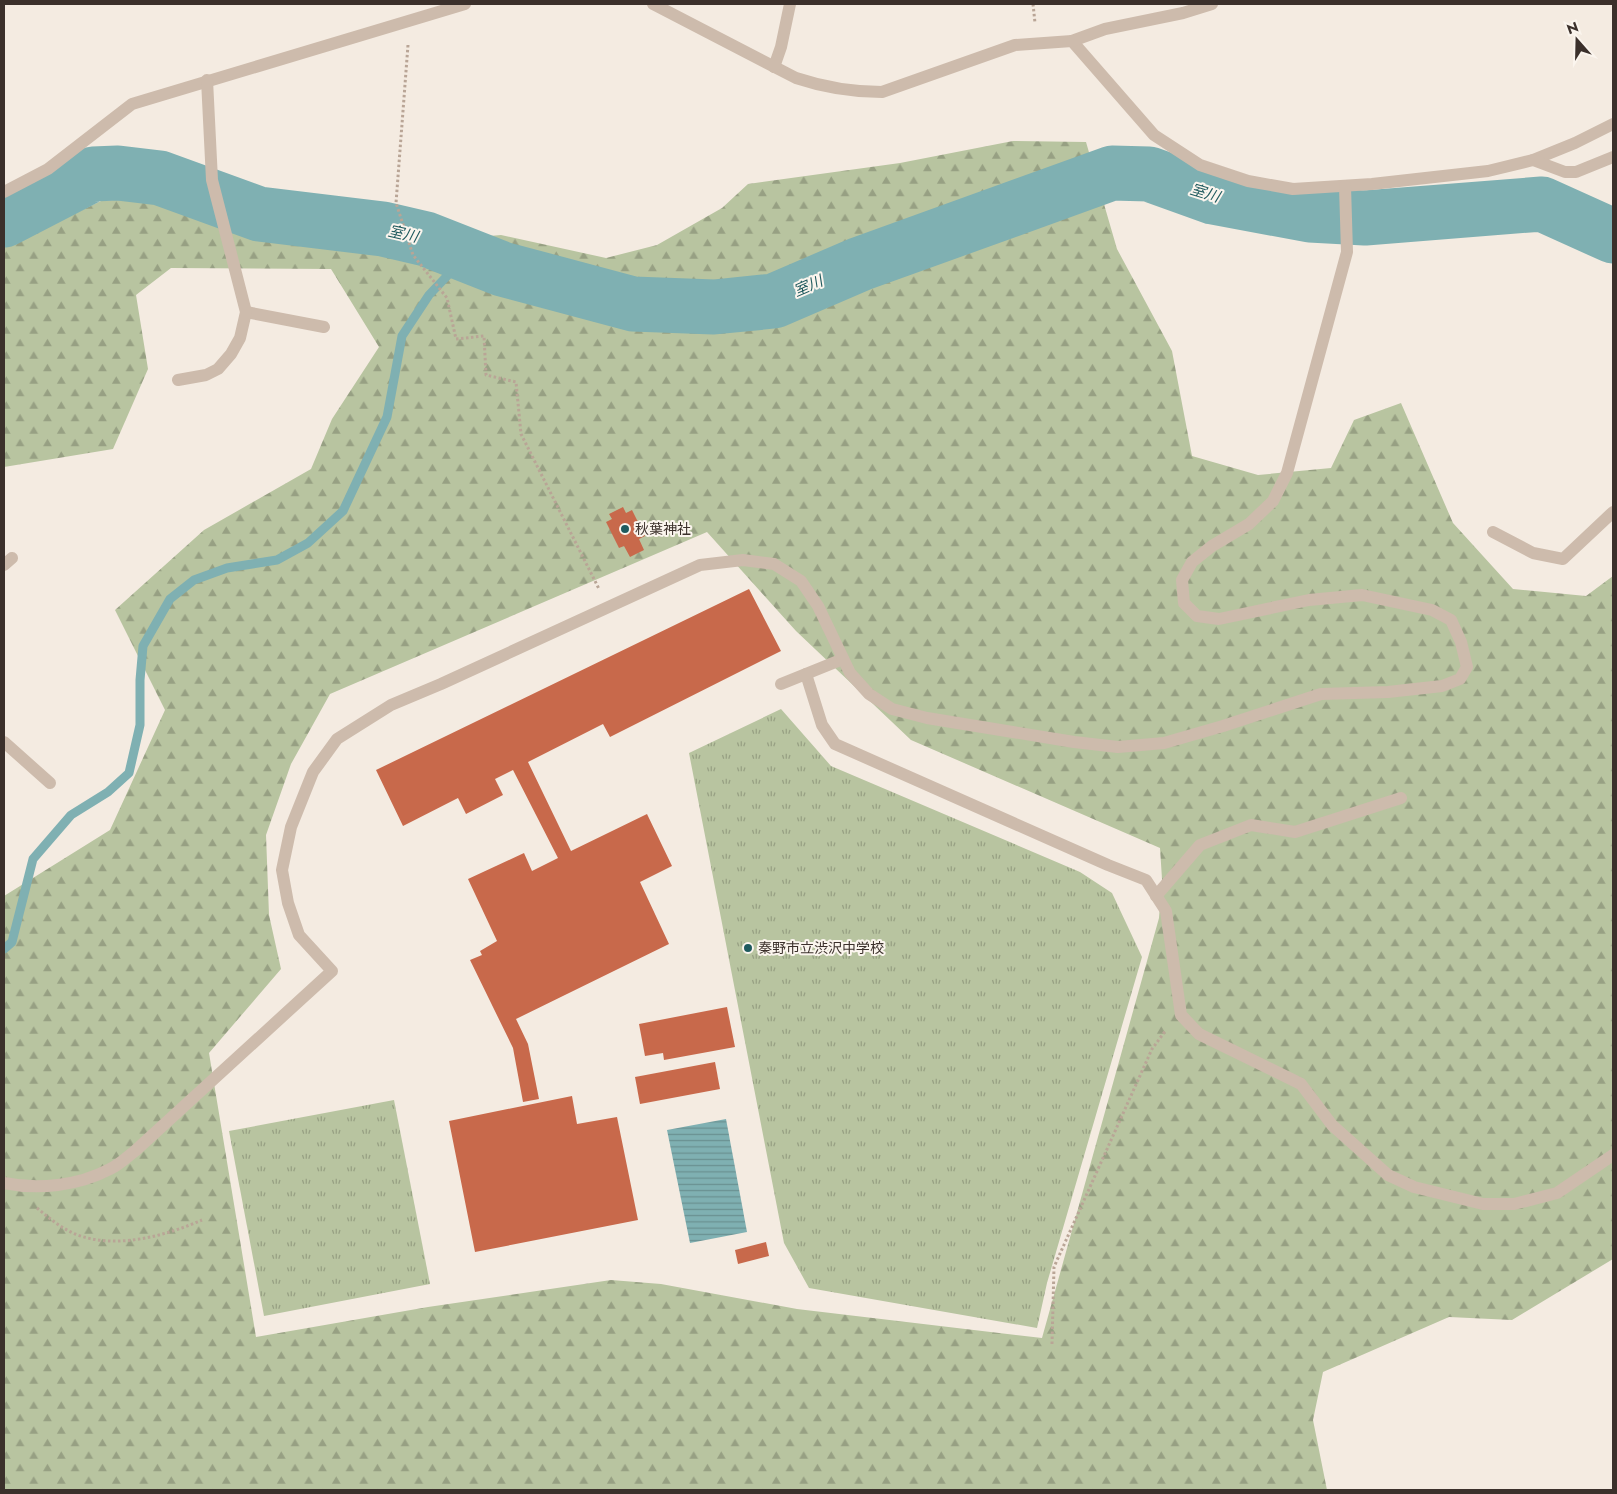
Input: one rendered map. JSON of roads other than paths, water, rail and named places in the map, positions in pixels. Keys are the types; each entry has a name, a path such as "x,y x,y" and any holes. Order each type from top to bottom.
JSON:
{"street":[{"path":"4,192 48,169 132,104 465,4"},
{"path":"653,4 796,78 821,87 861,92 882,92 1015,45 1072,41 1105,29 1212,4"},
{"path":"774,66 782,46 790,4"},
{"path":"1072,41 1154,134 1200,165 1248,181 1293,189 1345,186 1488,171 1533,160 1613,124"},
{"path":"178,380 206,375 218,369 231,354 240,338 246,312 212,180 207,80"},
{"path":"1533,160 1565,172 1576,172 1613,157"},
{"path":"4,1182 27,1186 47,1186 78,1181 110,1169 135,1152 332,971 299,935 288,903 282,870 291,827 313,772 337,738 391,705 441,684 700,565 743,560 774,564 801,581 818,606 850,673 869,694 892,709 927,718 1074,742 1118,747 1164,743 1321,694 1388,692 1442,686 1460,679 1467,667 1461,642 1451,620 1432,610 1362,595 1309,600 1219,619 1197,616 1184,604 1182,580 1192,562 1212,546 1249,524 1273,501 1287,473 1347,252 1345,186"},
{"path":"246,312 324,327"},
{"path":"1492,532 1533,553 1563,559 1613,512"},
{"path":"781,684 843,659"},
{"path":"806,674 822,726 835,744 1146,880 1166,912 1181,1015 1200,1034 1301,1084 1332,1125 1388,1175 1414,1187 1483,1204 1514,1204 1557,1193 1613,1155"},
{"path":"4,742 50,783"},
{"path":"1156,896 1200,845 1251,825 1295,832 1401,798"}],"water":[{"path":"726,1119 747,1232 690,1243 667,1130"}],"waterway":[{"name":"室川","path":"4,220 93,174 118,173 160,178 259,214 383,229 426,239 502,269 633,304 714,307 774,301 860,264 1112,173 1149,174 1213,197 1310,215 1365,218 1542,204 1613,236"},
{"path":"4,949 12,942 33,859 71,815 108,792 129,773 140,725 140,680 143,646 170,599 194,580 227,568 277,560 308,543 343,511 387,417 402,336 429,295 467,255"}],"place":[{"name":"秋葉神社","path":"625,529"},
{"name":"秦野市立渋沢中学校","path":"748,948"}]}
